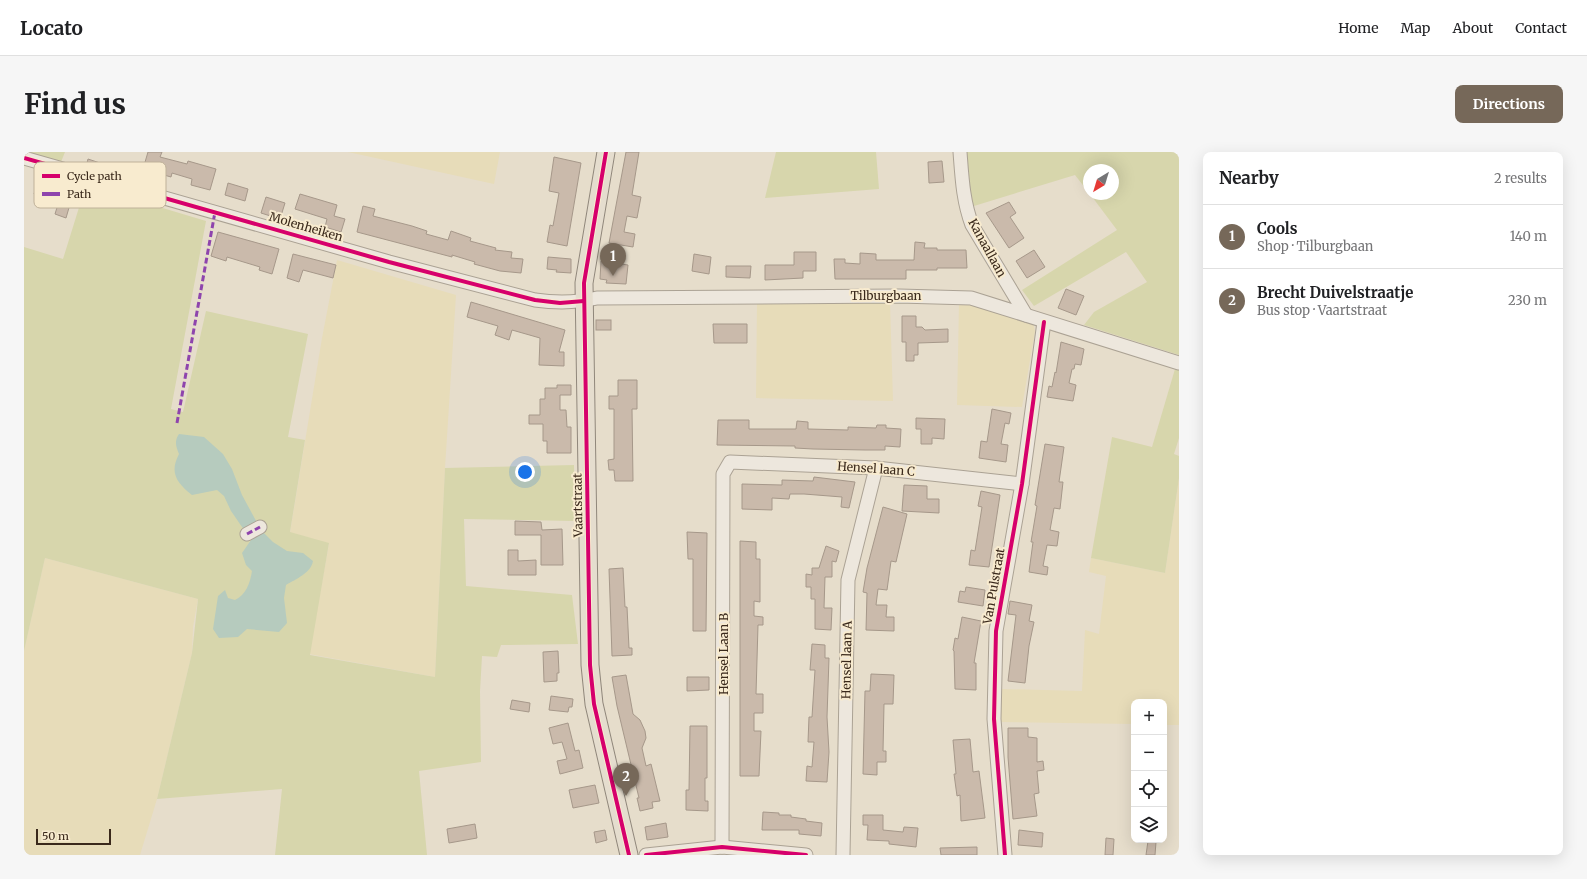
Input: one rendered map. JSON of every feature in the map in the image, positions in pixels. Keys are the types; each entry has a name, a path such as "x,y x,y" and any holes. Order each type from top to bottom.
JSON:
{"main road":[{"name":"Vaartstraat","path":"606,152 585,275 584,301 590,665 594,704 629,855"}],"street":[{"name":"Kanaallaan","path":"960,152 964,200 970,220 1026,315"},
{"name":"Molenheiken","path":"24,158 38,162"},
{"name":"Molenheiken","path":"166,198 381,259 536,300 560,303 584,301"},
{"name":"Tilburgbaan","path":"584,301 605,298 899,296 971,298 1179,363"},
{"name":"Van Pulstraat","path":"1005,855 994,719 996,631 1022,484 1044,322"},
{"name":"Hensel laan C","path":"730,462 876,468 1022,484"},
{"name":"Hensel Laan B","path":"722,847 723,474 730,462"},
{"name":"Hensel laan A","path":"844,855 848,580 876,468"},
{"path":"247,534 260,527"},
{"path":"646,855 722,847 806,855"}],"shaded area":[{"path":"348,152 500,152 494,184"},
{"path":"337,260 456,295 445,468 435,677 309,654 329,544 290,533 322,338"},
{"path":"757,302 890,302 893,401 756,398"},
{"path":"959,303 978,305 1033,323 1035,331 1022,407 957,405"},
{"path":"179,434 204,437 223,454 232,469 242,495 261,530 273,542 287,551 303,553 313,561 312,565 306,572 286,585 284,598 287,623 279,632 247,629 238,637 219,638 213,629 218,596 225,590 228,598 235,600 245,592 249,584 252,571 246,565 242,553 251,540 231,511 224,496 217,490 192,495 179,482 176,477 175,467 179,454 176,439"},
{"path":"1179,478 1179,725 1167,725 1167,699 1131,699 1131,724 1001,722 1001,689 1082,691 1085,630 1099,634 1106,576 1089,572 1091,558 1165,573"},
{"path":"45,558 198,599 193,627 192,653 157,799 140,855 24,855 24,651"}],"green space":[{"path":"28,152 65,152 61,162"},
{"path":"776,152 876,152 879,189 765,198"},
{"path":"965,152 1179,152 1179,355 1084,325 1094,312 1147,282 1126,252 1034,306 1022,290 1117,230 1094,200 1119,200 1119,164 1083,164 1083,185 1075,175 974,206 966,188"},
{"path":"79,208 163,208 206,221 171,409 183,412 206,311 308,334 288,437 305,440 290,532 329,543 310,655 435,677 445,468 574,465 575,521 464,519 466,586 572,595 578,644 501,645 497,657 482,656 480,691 481,762 419,771 427,855 275,855 282,789 157,799 192,653 198,599 45,558 24,651 24,247 63,259"},
{"path":"1175,369 1179,370 1179,438 1174,454 1179,456 1179,478 1165,573 1091,558 1112,437 1152,447"}],"building":[{"path":"148,152 162,152 160,157 187,164 188,161 216,169 210,190 191,185 192,179 172,173 171,177 166,176 166,162 145,162"},
{"path":"626,152 639,152 632,195 641,197 637,218 627,216 624,232 635,234 633,247 609,243"},
{"path":"554,157 581,163 567,246 547,242 550,225 553,226 559,193 549,191"},
{"path":"88,159 97,162 87,162"},
{"path":"942,161 944,182 929,183 928,162"},
{"path":"228,183 248,189 245,201 225,195"},
{"path":"300,194 337,205 334,216 345,219 341,232 325,227 327,219 295,209"},
{"path":"266,197 285,203 280,219 261,213"},
{"path":"1009,202 1016,213 1010,217 1024,238 1009,248 986,213"},
{"path":"363,206 375,209 373,216 427,231 426,234 448,240 451,231 471,238 470,241 496,248 495,250 512,252 511,258 523,259 521,273 500,271 474,264 475,262 452,255 452,257 357,232"},
{"path":"57,208 69,208 66,218 55,214"},
{"path":"218,232 279,249 272,274 259,270 260,267 227,257 226,261 211,256"},
{"path":"915,242 925,243 924,248 937,248 937,250 966,250 967,268 906,270 906,279 835,279 834,259 845,259 845,263 860,264 860,253 876,254 876,260 914,260"},
{"path":"1034,250 1045,267 1027,278 1016,261"},
{"path":"794,252 816,252 816,271 803,271 803,278 765,280 765,265 794,265"},
{"path":"293,254 336,265 333,278 303,270 299,282 287,278"},
{"path":"694,254 711,257 709,274 692,271"},
{"path":"548,257 571,259 571,273 556,272 557,270 547,269"},
{"path":"601,261 628,265 626,284 606,283 607,280 600,279"},
{"path":"726,266 751,266 750,278 726,277"},
{"path":"1066,289 1084,296 1076,315 1058,308"},
{"path":"471,302 565,330 559,352 564,352 564,366 539,365 540,338 512,330 509,340 495,335 498,326 467,317"},
{"path":"902,316 916,316 916,327 922,327 925,330 948,329 948,342 918,343 918,355 914,355 914,361 906,361 906,342 902,342"},
{"path":"596,320 611,320 611,330 596,330"},
{"path":"713,324 747,324 747,343 714,343"},
{"path":"1061,342 1084,349 1081,365 1075,364 1074,369 1072,369 1069,383 1076,385 1073,401 1047,397 1049,386 1052,387 1055,372 1056,373"},
{"path":"618,380 637,380 637,409 632,409 633,481 615,481 614,470 609,470 608,460 614,459 614,409 609,409 609,396 618,396"},
{"path":"557,385 571,385 571,395 560,395 560,410 566,410 567,427 571,427 571,453 547,453 547,441 543,441 543,424 529,424 529,415 540,415 540,399 545,399 545,388 557,388"},
{"path":"992,409 1011,413 1009,424 1005,423 1001,444 1008,445 1006,462 979,458 981,441 987,442"},
{"path":"916,418 945,419 944,439 932,438 932,444 921,444 921,429 916,429"},
{"path":"718,420 749,420 749,429 796,429 797,421 808,422 808,429 848,430 848,427 876,428 877,425 886,425 886,428 901,429 900,447 885,446 885,450 865,450 795,448 795,446 717,445"},
{"path":"1045,444 1064,447 1059,482 1063,482 1060,509 1054,508 1050,530 1059,532 1057,546 1047,545 1043,566 1048,567 1047,575 1029,572 1033,542 1031,542 1037,506 1035,505"},
{"path":"814,477 855,482 849,508 841,507 842,497 790,494 789,499 772,498 772,510 742,509 742,484 782,485 782,480 813,481"},
{"path":"904,485 927,486 927,499 939,499 939,513 902,511"},
{"path":"981,491 1000,495 989,567 969,565 971,550 975,551 982,507 978,506"},
{"path":"883,507 907,514 896,562 891,561 887,590 878,589 876,605 887,605 886,617 894,617 894,631 866,630 867,593 863,592 867,568"},
{"path":"515,521 541,522 542,530 562,529 563,565 541,565 541,535 515,535"},
{"path":"687,532 707,533 706,631 693,631 693,559 688,559"},
{"path":"740,541 756,542 756,559 760,559 760,602 754,601 754,616 763,617 763,625 758,625 756,694 763,694 763,713 754,713 754,731 761,731 759,776 740,776"},
{"path":"826,546 839,551 836,562 832,561 832,577 825,577 824,608 832,608 831,630 815,629 815,599 811,599 811,587 806,587 806,574 812,575 812,568 819,568"},
{"path":"508,550 518,550 518,561 536,560 536,575 508,575"},
{"path":"623,568 629,648 632,648 632,655 612,656 609,569"},
{"path":"966,587 985,590 983,606 958,602 960,591 965,592"},
{"path":"1010,601 1032,605 1029,621 1034,622 1029,646 1025,683 1008,681 1016,615 1008,614"},
{"path":"962,617 981,621 974,663 976,663 976,690 955,689 953,650 955,638 958,639"},
{"path":"812,644 825,645 825,658 829,658 827,717 829,752 827,782 806,781 807,766 812,767 814,742 808,742 809,717 812,717 815,670 810,670"},
{"path":"558,651 559,673 557,673 557,681 544,682 543,652"},
{"path":"871,674 894,675 893,704 884,704 883,751 886,751 886,762 877,762 877,775 863,774 865,691 870,691"},
{"path":"626,675 633,714 640,720 645,731 646,738 642,748 646,766 651,764 660,801 652,802 653,808 640,811 637,798 639,798 617,706 612,677"},
{"path":"687,677 709,677 709,690 687,691"},
{"path":"551,696 573,699 572,707 569,707 568,712 549,710"},
{"path":"512,700 530,703 529,712 510,709"},
{"path":"568,723 575,751 579,750 583,768 560,774 557,761 567,759 562,742 553,744 549,728"},
{"path":"690,726 707,726 707,778 705,778 705,801 708,801 708,811 686,810 686,790 689,790"},
{"path":"1008,728 1028,728 1028,737 1037,738 1037,762 1043,761 1044,770 1037,771 1039,793 1034,794 1037,816 1013,819 1008,757"},
{"path":"970,739 973,772 979,771 985,818 961,821 960,795 957,796 954,774 956,774 953,740"},
{"path":"595,785 599,803 573,808 569,790"},
{"path":"763,812 779,813 779,815 791,815 791,817 806,819 806,821 822,823 821,836 799,834 799,830 762,830"},
{"path":"863,815 883,815 883,830 903,832 904,827 918,828 916,847 889,844 889,841 867,840 868,825 863,825"},
{"path":"666,823 668,837 647,840 645,827"},
{"path":"475,824 477,838 449,843 447,829"},
{"path":"605,830 607,840 596,843 594,832"},
{"path":"1019,830 1043,833 1042,847 1018,845"},
{"path":"1106,838 1114,839 1113,855 1105,855"},
{"path":"1148,843 1156,843 1155,855 1146,855"},
{"path":"977,847 977,855 941,855 940,848"}],"marked path":[{"path":"177,423 215,212"},
{"path":"247,534 260,527"}],"cycle path":[{"path":"606,152 584,283 590,665 594,704 629,855"},
{"path":"24,158 38,162"},
{"path":"166,198 389,262 535,300 560,303 584,301"},
{"path":"1005,855 994,719 996,631 1022,484 1044,322"},
{"path":"646,855 722,847 806,855"}],"place":[{"name":"Cools","path":"613,276"},
{"name":"Brecht Duivelstraatje","path":"626,796"}]}
